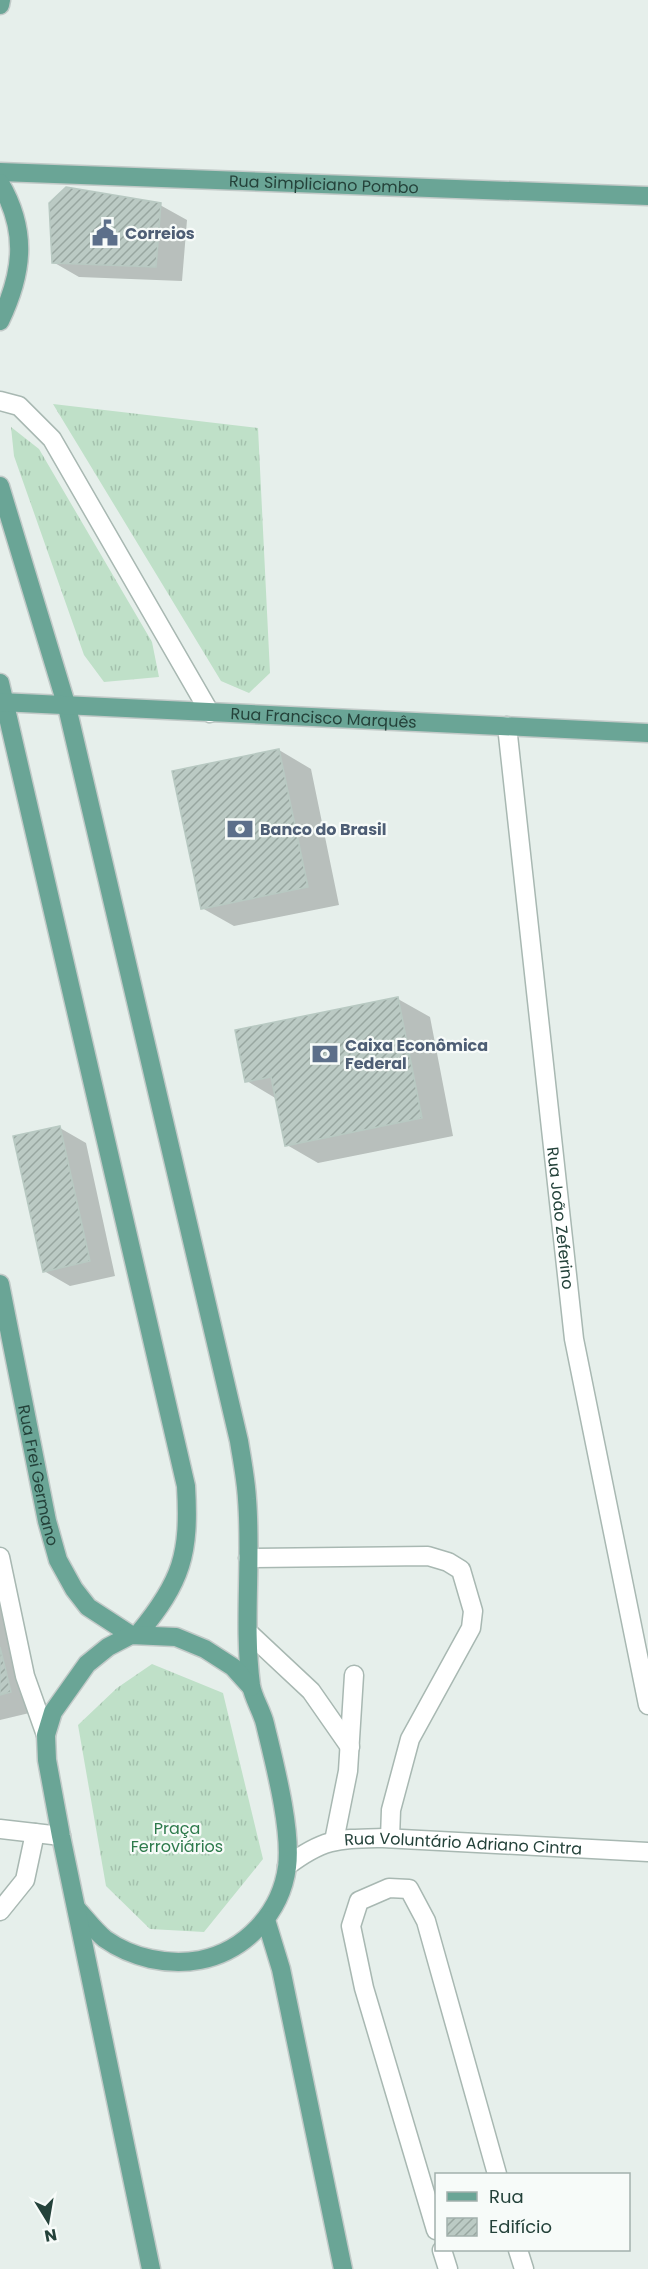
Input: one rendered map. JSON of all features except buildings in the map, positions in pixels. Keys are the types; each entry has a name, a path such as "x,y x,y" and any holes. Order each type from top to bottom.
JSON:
{"main road":[{"path":"0,5 1,0"},
{"name":"Rua Simpliciano Pombo","path":"0,172 648,196"},
{"path":"0,183 9,199 18,230 20,262 13,294 0,321"},
{"path":"0,486 68,707 239,1441 247,1498 251,1687"},
{"path":"0,683 2,702 186,1486 188,1522 184,1555 173,1588 135,1634 108,1647 87,1664 53,1712 46,1735 46,1760 151,2269"},
{"name":"Rua Francisco Marquês","path":"2,702 68,707 648,733"},
{"name":"Rua Frei Germano","path":"0,1284 47,1521 58,1560 74,1589 88,1607 135,1634"},
{"path":"77,1909 104,1938 130,1953 161,1961 189,1962 211,1958 246,1939 266,1920 279,1895 287,1866 285,1822 265,1721 251,1687 233,1667 205,1649 176,1637 135,1634"},
{"path":"266,1920 281,1969 343,2269"}],"street":[{"path":"0,401 19,405 52,439 210,713"},
{"name":"Rua João Zeferino","path":"507,726 574,1340 648,1705"},
{"path":"248,1557 428,1556 448,1562 461,1570 473,1611 471,1628 410,1739 392,1810 390,1839"},
{"path":"0,1557 25,1676 46,1735"},
{"path":"249,1634 310,1692 350,1747"},
{"path":"334,1841 348,1771 354,1675"},
{"path":"0,1829 61,1836"},
{"path":"0,1911 25,1880 34,1833"},
{"name":"Rua Voluntário Adriano Cintra","path":"287,1866 311,1848 334,1841 390,1839 648,1852"},
{"path":"435,2227 364,1989 351,1926 359,1902 389,1887 409,1889 426,1921 496,2173"},
{"path":"442,2251 448,2269"},
{"path":"518,2251 524,2269"}],"green space":[{"path":"53,404 258,428 270,673 249,693 221,681"},
{"path":"11,427 39,449 152,642 159,677 104,682 84,655 14,456"},
{"name":"Praça Ferroviários","path":"152,1664 223,1693 263,1859 204,1932 150,1929 106,1886 78,1725 117,1688"}],"place":[{"name":"Correios","path":"105,233"},
{"name":"Banco do Brasil","path":"240,829"},
{"name":"Caixa Econômica Federal","path":"325,1054"}]}
